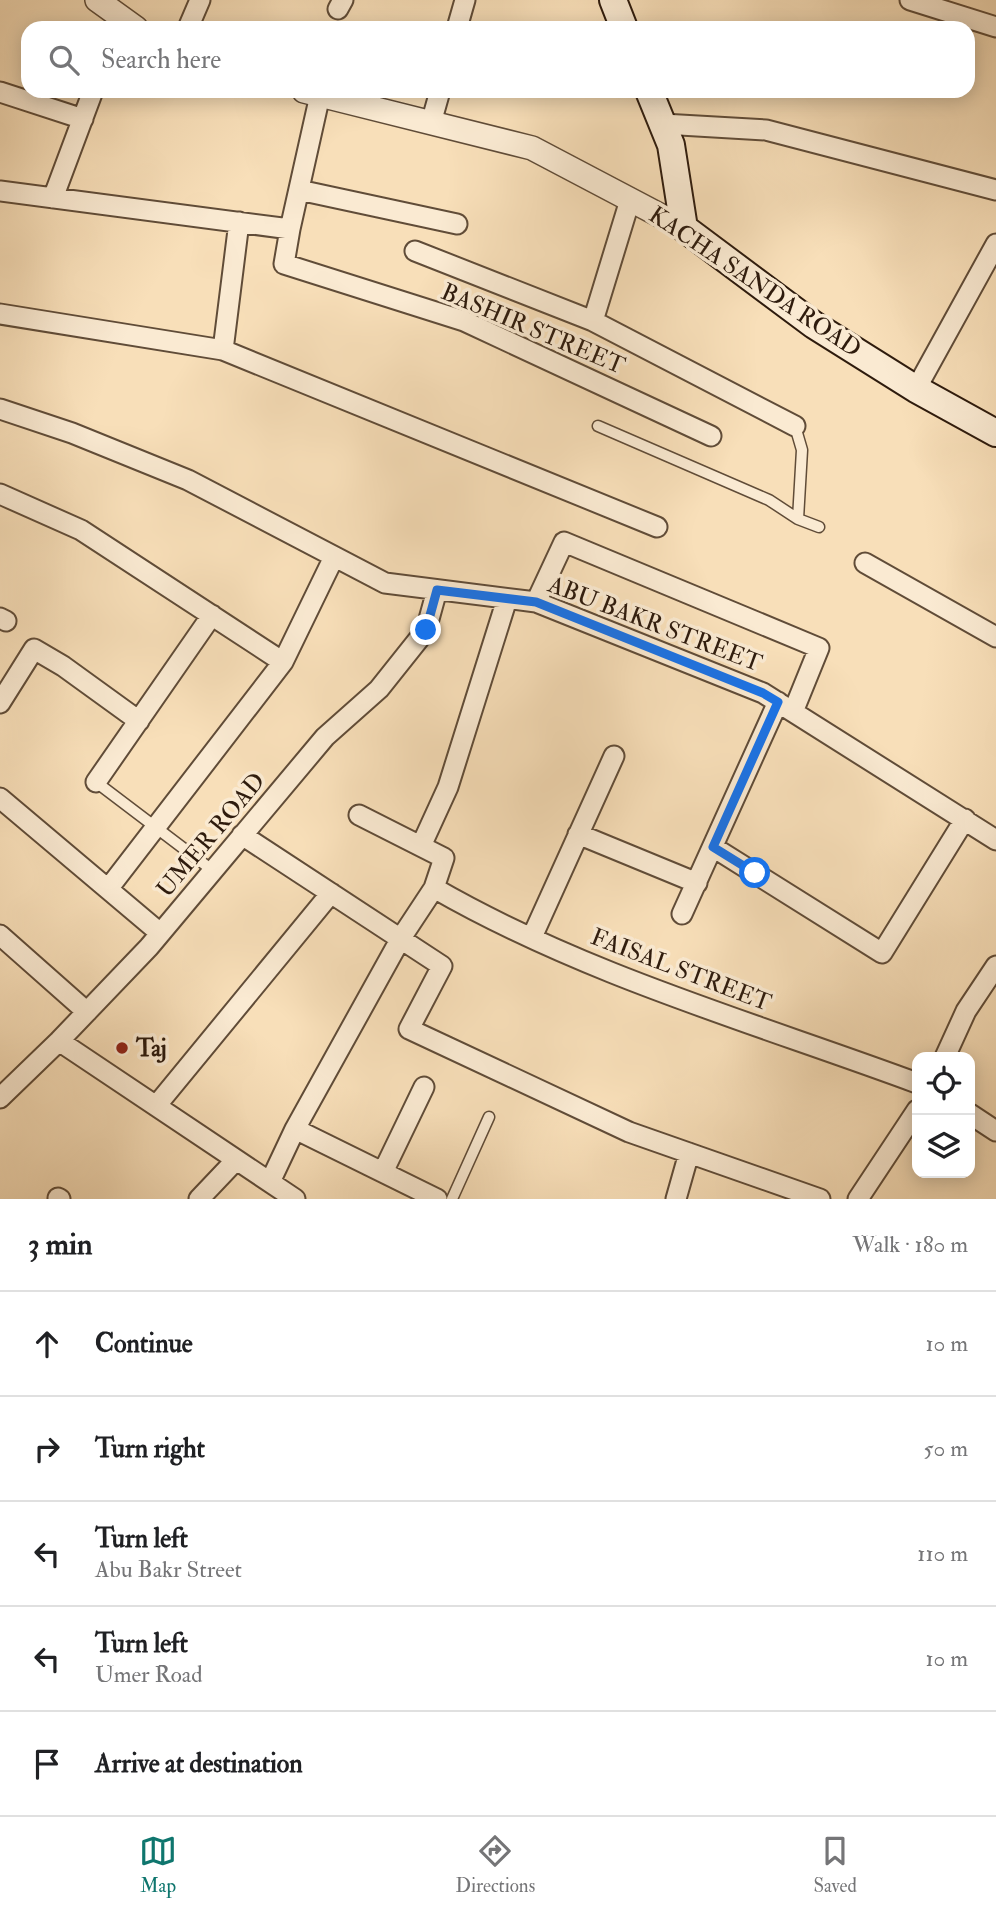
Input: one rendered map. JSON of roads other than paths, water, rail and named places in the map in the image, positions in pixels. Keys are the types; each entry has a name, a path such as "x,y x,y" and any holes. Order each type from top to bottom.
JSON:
{"main road":[{"path":"613,0 621,21"},
{"path":"652,98 671,145 684,228"},
{"name":"KACHA SANDA ROAD","path":"684,228 814,325 916,389 996,433"}],"street":[{"path":"97,0 121,21"},
{"path":"191,21 200,0"},
{"path":"459,21 465,0"},
{"path":"910,0 996,27"},
{"path":"0,92 83,119"},
{"path":"53,198 90,98"},
{"path":"0,191 290,229 299,190 311,98"},
{"name":"KACHA SANDA ROAD","path":"332,98 532,148 684,228"},
{"path":"430,123 438,98"},
{"path":"663,124 766,130 996,190"},
{"path":"299,190 457,224"},
{"path":"593,321 630,200"},
{"path":"223,350 239,222"},
{"name":"BASHIR STREET","path":"290,229 284,264 464,321 712,436"},
{"path":"916,389 995,249"},
{"path":"415,251 593,321 795,426"},
{"path":"0,314 223,350 657,527"},
{"name":"ABU BAKR STREET","path":"0,409 72,433 188,480 385,583 536,602 763,693 995,836"},
{"path":"0,494 81,530 283,662"},
{"path":"536,602 564,542 819,648 785,707 682,914"},
{"path":"108,889 283,662 334,557"},
{"path":"864,563 996,637"},
{"name":"UMER ROAD","path":"1,1095 59,1041 160,933 325,737 379,689 426,630 437,590"},
{"path":"421,846 448,786 507,598"},
{"path":"96,782 212,615"},
{"path":"0,703 34,649 64,666 139,721"},
{"path":"532,937 614,755"},
{"path":"0,798 160,933"},
{"path":"270,1182 295,1129 401,938 434,888 444,858 359,815"},
{"path":"713,847 882,953 965,819"},
{"path":"578,834 697,883"},
{"path":"242,835 442,966 409,1029 629,1132 820,1199"},
{"name":"FAISAL STREET","path":"434,888 481,915 735,1020 835,1052 912,1081"},
{"path":"156,1106 331,893"},
{"path":"0,935 87,1012"},
{"path":"947,1052 966,1011 996,966"},
{"path":"59,1041 295,1199"},
{"path":"383,1172 424,1087"},
{"path":"859,1199 914,1115"},
{"path":"972,1115 996,1131"},
{"path":"295,1129 429,1197"},
{"path":"676,1199 689,1153"},
{"path":"199,1199 236,1160"}],"lane":[{"path":"598,426 769,500 798,519 819,527"},
{"path":"795,426 802,450 798,519"},
{"path":"96,782 212,870"},
{"path":"452,1199 489,1117"}],"place":[{"name":"Taj","path":"122,1048"}]}
